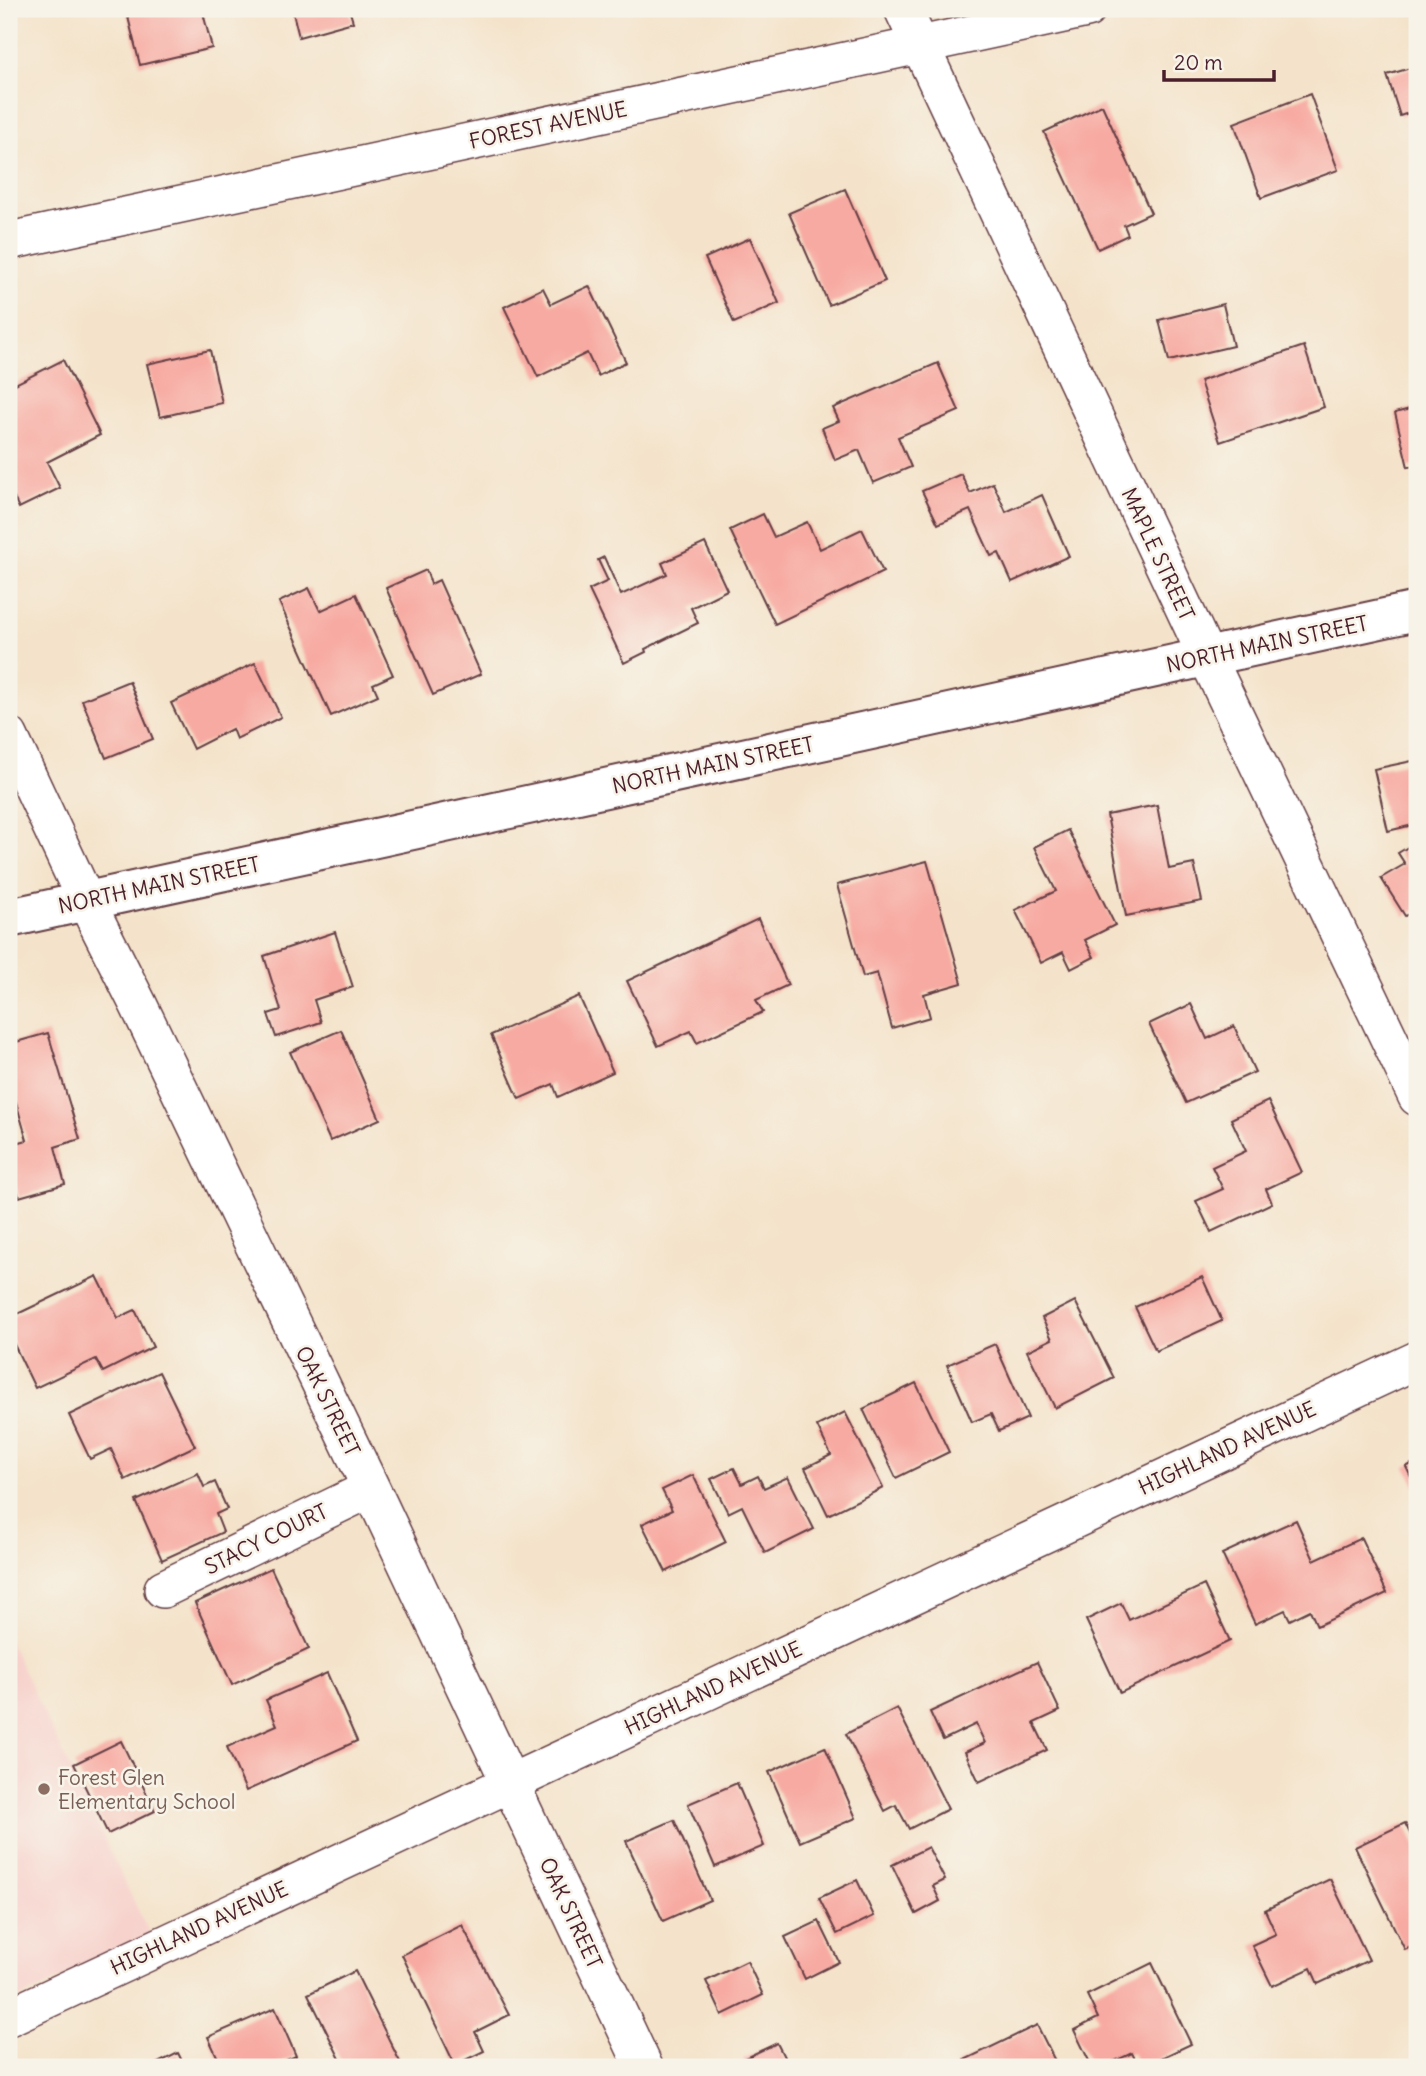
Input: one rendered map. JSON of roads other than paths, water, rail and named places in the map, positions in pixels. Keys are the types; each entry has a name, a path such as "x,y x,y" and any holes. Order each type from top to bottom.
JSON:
{"street":[{"name":"MAPLE STREET","path":"903,9 1417,1097"},
{"name":"FOREST AVENUE","path":"9,241 1087,9"},
{"name":"NORTH MAIN STREET","path":"9,918 1417,611"},
{"name":"OAK STREET","path":"9,736 645,2067"},
{"name":"HIGHLAND AVENUE","path":"9,2017 1417,1360"},
{"name":"STACY COURT","path":"163,1589 370,1489"}],"place":[{"name":"Forest Glen Elementary School","path":"44,1789"}]}
